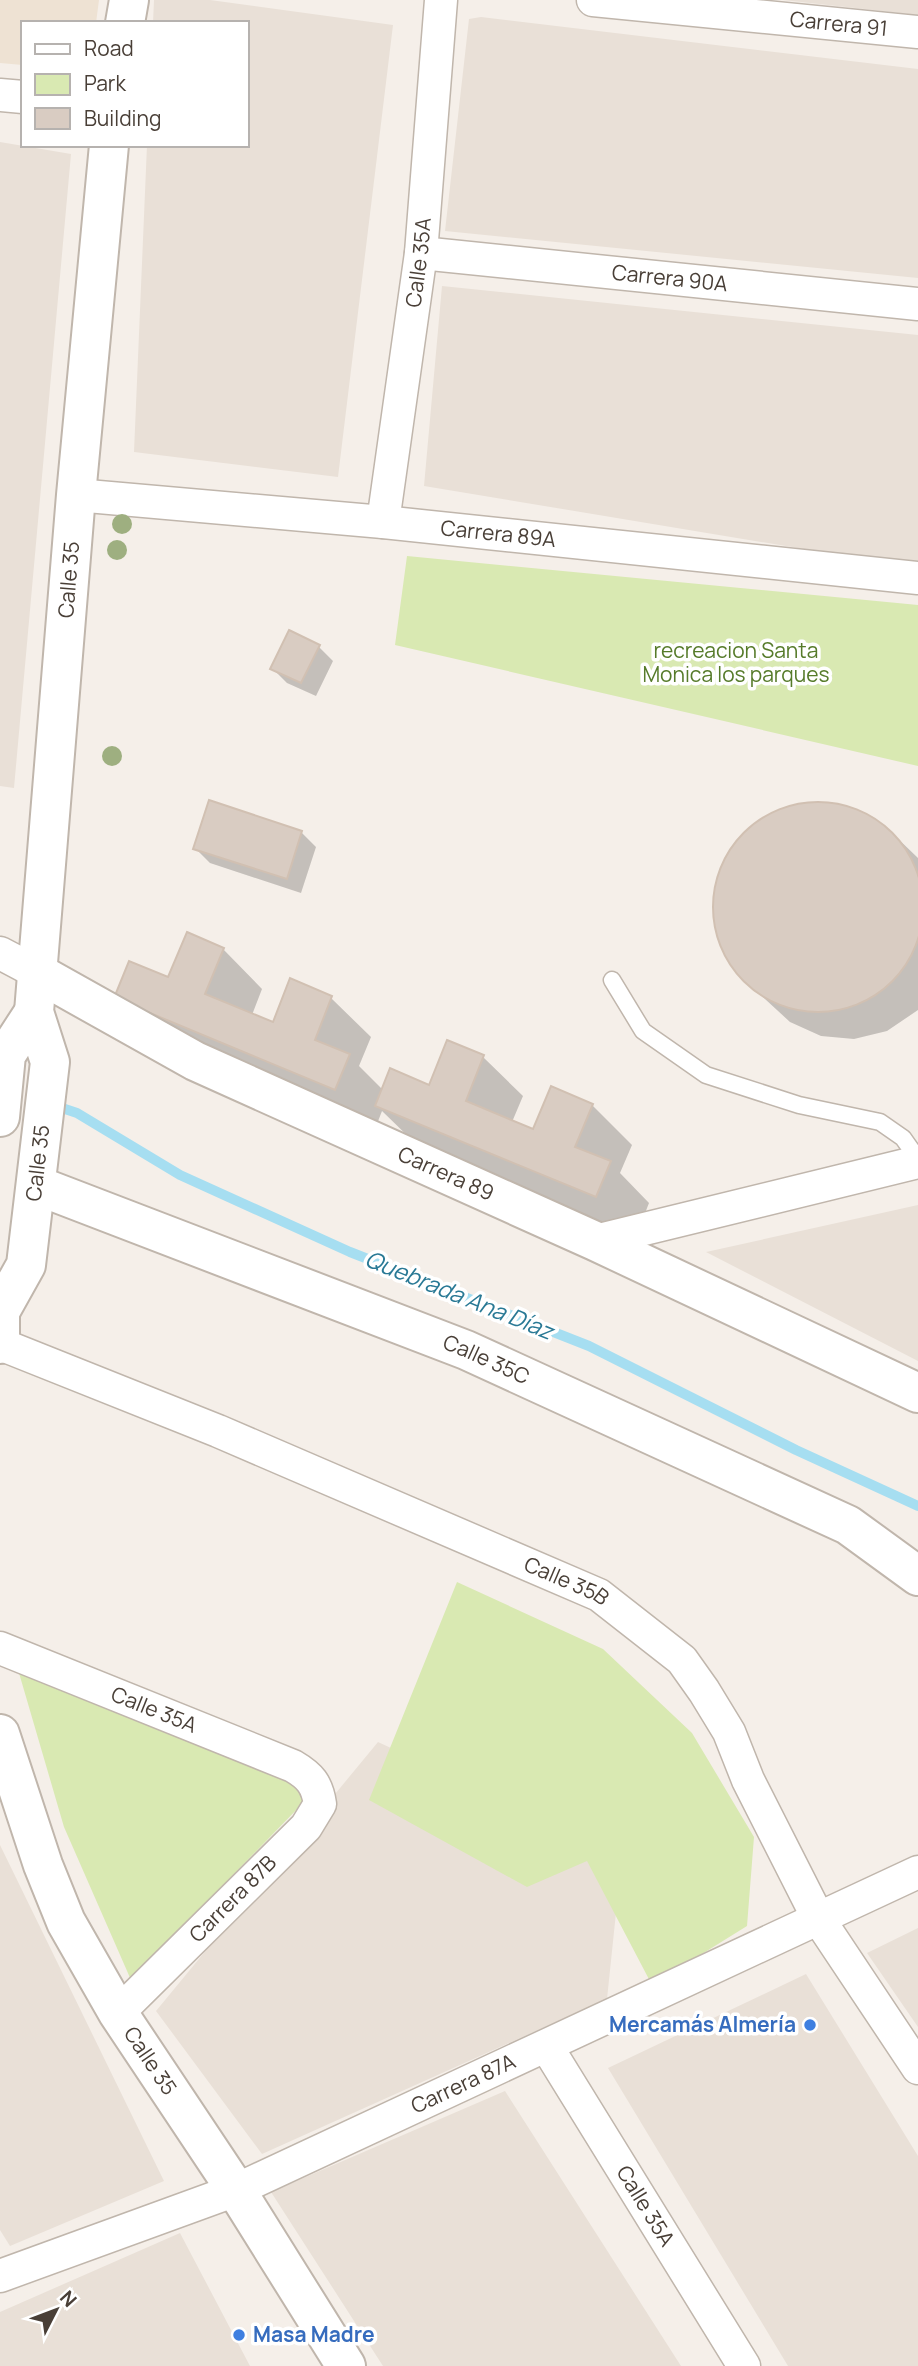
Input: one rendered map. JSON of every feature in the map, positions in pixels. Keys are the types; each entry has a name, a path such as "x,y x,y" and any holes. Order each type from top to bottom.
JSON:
{"street":[{"path":"125,21 129,0"},
{"name":"Calle 35A","path":"383,522 421,253 441,0"},
{"name":"Carrera 91","path":"593,0 918,32"},
{"path":"0,95 21,97"},
{"name":"Calle 35","path":"1,1324 26,1265 50,1062 34,1012 76,495 109,147"},
{"name":"Carrera 90A","path":"421,253 918,304"},
{"name":"Carrera 89A","path":"76,495 383,522 918,578"},
{"name":"Carrera 89","path":"0,953 195,1061 595,1241"},
{"name":"Calle 35","path":"0,1117 6,1055 34,1012"},
{"path":"595,1241 918,1160"},
{"name":"Calle 35C","path":"36,1185 466,1350 848,1525 918,1576"},
{"path":"595,1241 918,1393"},
{"name":"Calle 35B","path":"1,1324 218,1431 599,1595 682,1660 705,1691 729,1732 748,1780 817,1918 918,2068"},
{"name":"Calle 35A","path":"0,1648 293,1766 308,1775"},
{"name":"Calle 35","path":"0,1734 43,1865 66,1922 118,2013 236,2190 346,2366"},
{"name":"Carrera 87B","path":"118,2013 306,1827 320,1804 317,1788 308,1775"},
{"name":"Carrera 87A","path":"0,2275 236,2190 918,1872"},
{"name":"Calle 35A","path":"547,2047 744,2366"}],"lane":[{"path":"612,981 643,1031 706,1075 799,1105 880,1122 903,1138 918,1160"}],"shaded area":[{"path":"0,0 99,0 96,21 21,21 21,65 0,63"},
{"path":"154,0 210,0 393,25 338,477 134,452 147,147 248,147 248,21 153,21"},
{"path":"783,0 918,0 918,15"},
{"path":"481,17 918,69 918,278 445,231 469,19"},
{"path":"0,142 71,154 14,788 0,786"},
{"path":"442,286 918,335 918,568 424,486"},
{"path":"918,1205 918,1361 706,1252"},
{"path":"378,1742 622,1855 607,1999 262,2154 156,2011"},
{"path":"0,1845 164,2181 10,2246 0,2230"},
{"path":"918,1928 918,2027 867,1953"},
{"path":"806,1974 918,2156 918,2366 788,2366 608,2068"},
{"path":"505,2091 681,2366 383,2366 271,2192"},
{"path":"180,2233 250,2366 0,2366 0,2312"}],"green space":[{"name":"recreacion Santa Monica los parques","path":"407,556 918,605 918,766 395,645"},
{"path":"457,1582 603,1649 692,1733 754,1837 747,1926 652,1985 587,1861 527,1887 369,1800"},
{"path":"19,1673 302,1784 303,1803 131,1980 64,1827"}],"building":[{"path":"289,630 320,645 301,683 270,669"},
{"path":"209,800 302,831 287,879 193,849"},
{"path":"818,802 839,804 858,810 892,833 915,867 919,880 919,934 915,947 892,981 858,1004 839,1010 818,1012 797,1010 778,1004 744,981 721,947 715,928 713,907 715,886 721,867 744,833 778,810 797,804"},
{"path":"187,932 224,948 205,994 273,1022 290,978 332,996 315,1040 350,1054 335,1090 114,998 129,961 168,977"},
{"path":"447,1040 484,1055 466,1101 533,1129 551,1086 593,1104 575,1147 611,1161 596,1197 375,1106 390,1068 429,1085"}],"waterway":[{"name":"Quebrada Ana Díaz","path":"53,1105 77,1113 180,1175 350,1252 589,1346 796,1450 918,1506"}],"place":[{"name":"Mercamás Almería","path":"810,2025"},
{"name":"Masa Madre","path":"239,2335"}]}
